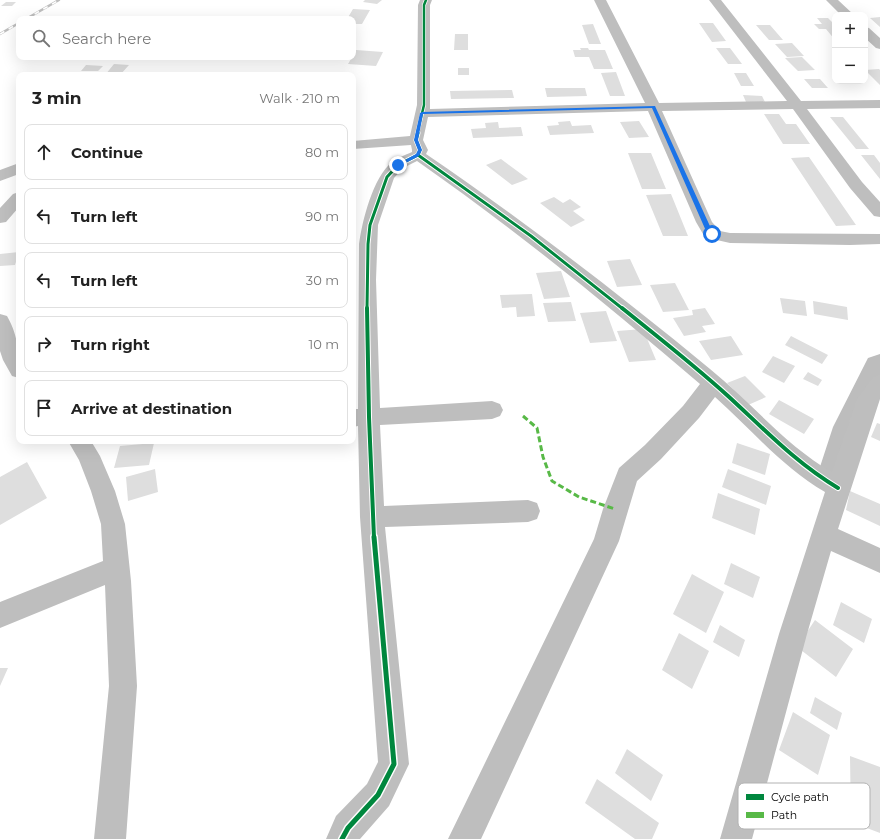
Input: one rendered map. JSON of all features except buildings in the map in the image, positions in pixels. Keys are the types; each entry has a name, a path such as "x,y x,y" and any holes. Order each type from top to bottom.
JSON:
{"street":[{"path":"342,839 348,828 378,795 394,764 372,517 361,418 367,280 362,226 387,177 417,148 424,105 424,5 426,0"},
{"path":"600,0 654,107 708,231 712,234 730,238 880,239"},
{"path":"715,0 796,104 856,185 880,212"},
{"path":"832,0 845,12"},
{"path":"868,34 880,45"},
{"path":"422,113 796,104 880,104"},
{"path":"356,145 417,148 505,216 713,383 774,441 829,483"},
{"path":"0,176 16,169"},
{"path":"0,218 16,201"},
{"path":"0,321 16,365"},
{"path":"464,839 606,541 627,475 691,412 713,383"},
{"path":"752,783 793,634 824,535 829,483 868,399 880,383"},
{"path":"361,418 492,410"},
{"path":"86,444 113,524 117,568 123,686 110,839"},
{"path":"372,517 528,510"},
{"path":"824,535 880,561"},
{"path":"0,615 117,568"},
{"path":"736,839 739,829"}],"waterway":[{"path":"833,473 847,427 877,365 880,364"}],"railway":[{"path":"31,16 59,0"},
{"path":"0,34 16,25"}],"marked path":[{"path":"523,416 537,428 543,457 552,481 579,497 615,509"}],"cycle path":[{"path":"426,0 424,5 424,105 416,140 420,150 418,155 494,208 568,264 712,382 787,452 803,465 838,488"},
{"path":"342,839 348,828 378,795 394,764 372,517 369,417 367,280 368,244 370,225 387,177 398,165 418,155"}],"route":[{"path":"398,165 418,155 420,150 416,140 422,113 654,107 708,231 712,234"}]}
